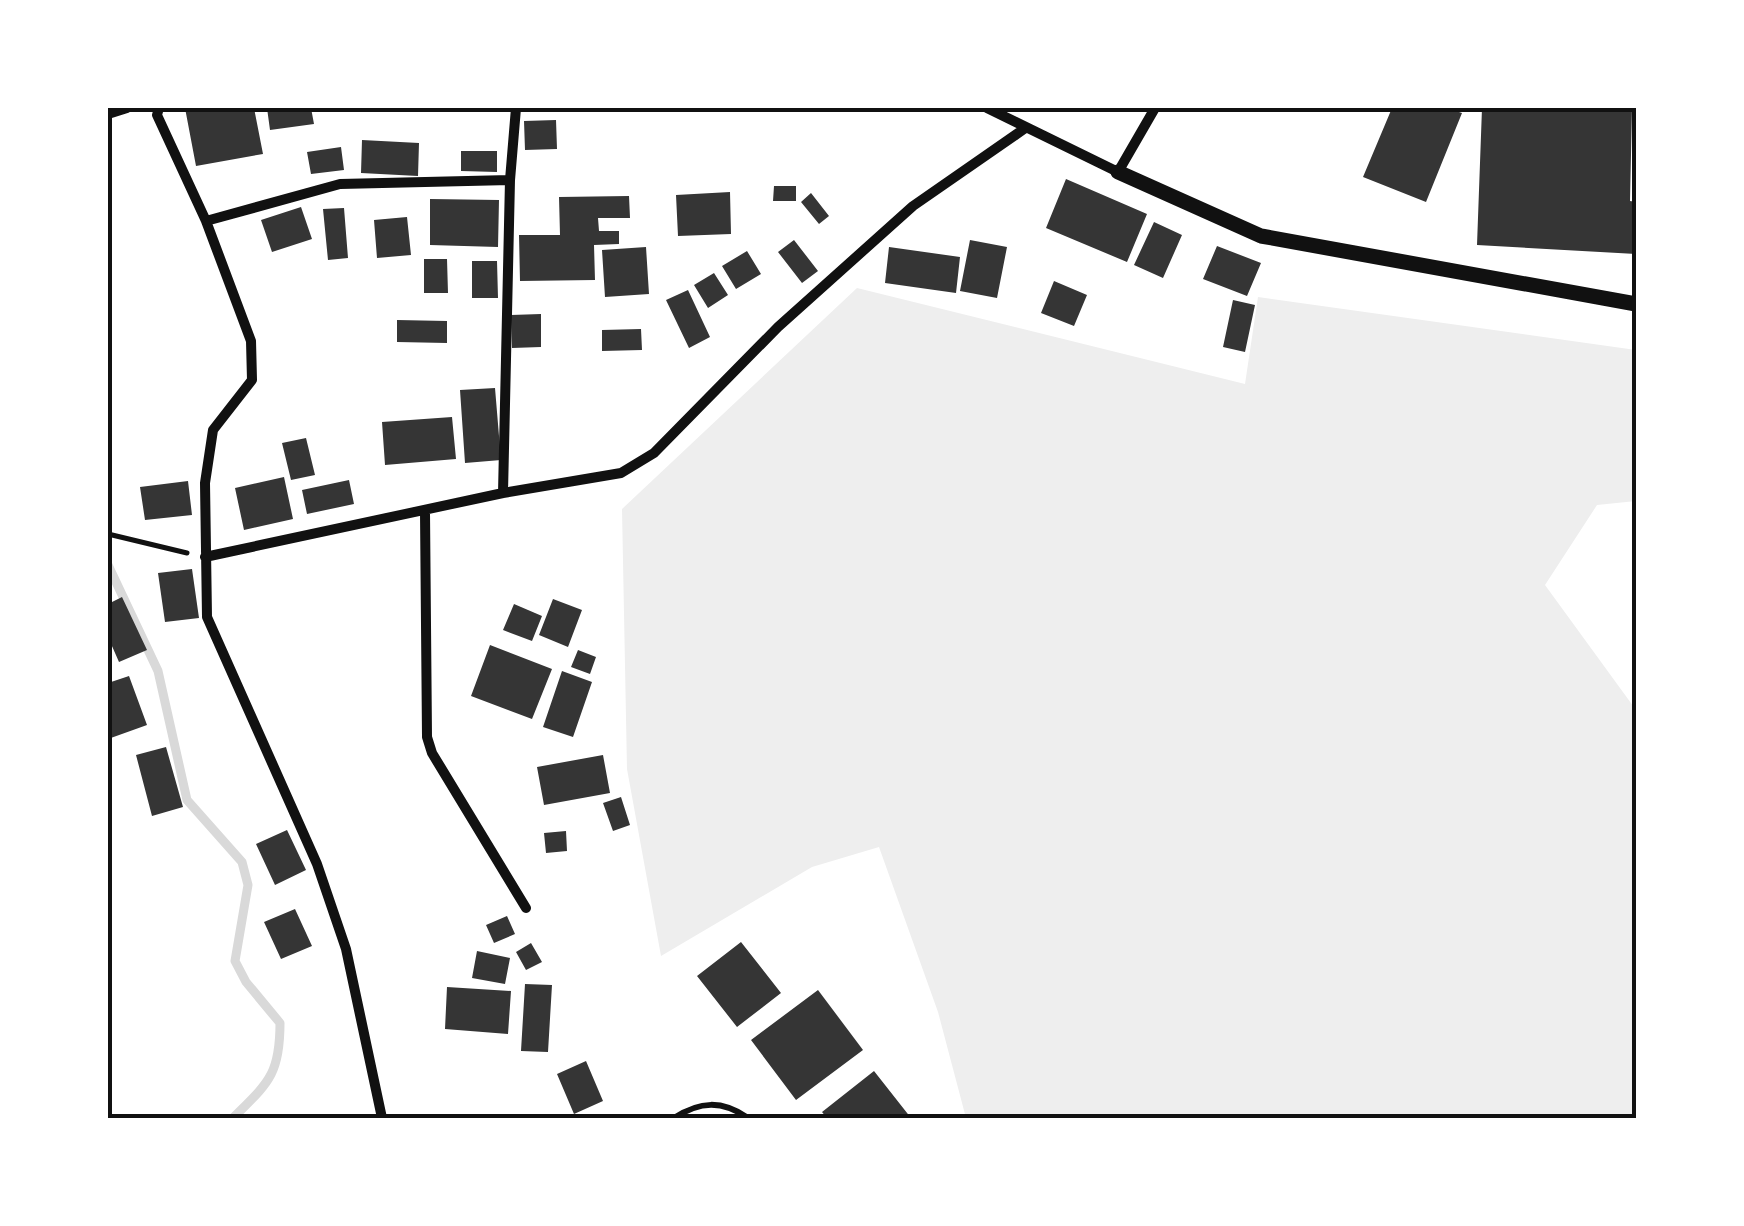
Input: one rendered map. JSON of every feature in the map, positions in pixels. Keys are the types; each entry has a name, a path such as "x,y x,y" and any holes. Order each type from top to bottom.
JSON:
{"street":[{"path":"108,114 127,108"},
{"path":"160,108 157,116 206,222 251,341 252,380 213,430 206,484 207,617 318,864 346,949 382,1118"},
{"path":"503,493 510,180 516,108"},
{"path":"986,108 1024,129 1261,236 1636,304"},
{"path":"1118,172 1156,108"},
{"path":"205,557 503,493 621,474 654,453 778,327 913,206 1024,129"},
{"path":"206,222 340,184 510,180"},
{"path":"424,512 428,737 432,754 526,908"}],"lane":[{"path":"674,1118 697,1105 726,1105 748,1118"}],"path":[{"path":"108,534 205,557"}],"shaded area":[{"path":"857,288 1245,384 1258,297 1636,350 1636,501 1597,505 1545,585 1636,710 1636,1118 966,1118 938,1012 879,847 812,867 661,956 627,769 622,509"}],"building":[{"path":"185,108 254,108 263,154 196,166"},
{"path":"267,108 311,108 314,124 270,130"},
{"path":"1392,108 1447,108 1462,113 1426,202 1363,177"},
{"path":"1482,108 1632,108 1630,201 1636,202 1636,254 1477,245"},
{"path":"556,120 557,149 525,150 524,121"},
{"path":"362,140 419,143 418,176 361,173"},
{"path":"341,147 344,170 311,174 307,152"},
{"path":"461,151 497,151 497,172 461,171"},
{"path":"1066,179 1147,214 1127,262 1046,228"},
{"path":"774,186 796,186 796,201 773,201"},
{"path":"730,192 731,234 678,236 676,195"},
{"path":"811,193 829,216 819,224 801,202"},
{"path":"629,196 630,218 598,218 599,231 619,231 619,244 594,245 595,280 520,281 519,235 560,235 559,197"},
{"path":"430,199 499,200 498,247 430,245"},
{"path":"301,207 312,239 272,252 261,220"},
{"path":"344,208 348,258 328,260 323,209"},
{"path":"407,217 411,255 377,258 374,220"},
{"path":"1154,222 1182,235 1163,278 1134,265"},
{"path":"794,240 818,271 802,283 778,252"},
{"path":"970,240 1007,247 997,298 960,291"},
{"path":"1217,246 1261,263 1247,296 1203,279"},
{"path":"646,247 649,294 605,297 602,250"},
{"path":"889,247 960,257 956,293 885,283"},
{"path":"747,251 761,274 736,289 722,266"},
{"path":"424,259 447,259 448,293 424,293"},
{"path":"472,261 497,261 498,298 472,298"},
{"path":"714,273 728,295 708,308 694,285"},
{"path":"1054,281 1087,295 1074,326 1041,313"},
{"path":"688,290 710,337 689,348 666,300"},
{"path":"1233,300 1255,305 1245,352 1223,347"},
{"path":"541,314 541,347 512,348 511,315"},
{"path":"397,320 447,321 447,343 397,342"},
{"path":"641,329 642,350 602,351 602,330"},
{"path":"495,388 501,460 465,463 460,390"},
{"path":"452,417 456,459 385,465 382,422"},
{"path":"306,438 315,475 291,480 282,443"},
{"path":"284,477 293,519 244,530 235,488"},
{"path":"349,480 354,504 307,514 302,490"},
{"path":"188,481 192,515 145,520 140,487"},
{"path":"192,569 199,618 165,622 158,573"},
{"path":"122,597 147,650 119,662 108,637 108,604"},
{"path":"553,599 582,610 568,647 539,635"},
{"path":"514,604 542,616 532,641 503,630"},
{"path":"490,645 552,669 532,719 471,696"},
{"path":"578,650 596,657 590,674 571,667"},
{"path":"562,671 592,682 573,737 543,727"},
{"path":"129,676 147,725 108,739 108,683"},
{"path":"166,747 183,807 152,816 136,755"},
{"path":"603,755 610,793 544,805 537,767"},
{"path":"621,797 630,825 613,831 603,803"},
{"path":"287,830 306,870 275,885 256,844"},
{"path":"566,831 567,851 546,853 544,833"},
{"path":"295,909 312,946 281,959 264,922"},
{"path":"507,916 515,934 494,943 486,925"},
{"path":"741,942 781,993 737,1027 697,976"},
{"path":"531,943 542,962 526,970 516,952"},
{"path":"477,951 510,958 505,984 472,978"},
{"path":"525,984 552,985 548,1052 521,1051"},
{"path":"447,987 511,991 508,1034 445,1029"},
{"path":"818,990 863,1050 796,1100 751,1040"},
{"path":"586,1061 603,1101 574,1114 557,1074"},
{"path":"874,1071 911,1118 827,1118 822,1112"}],"waterway":[{"path":"108,565 158,671 187,800 242,862 248,885 235,961 246,982 280,1023 278,1055 270,1077 233,1118"}]}
